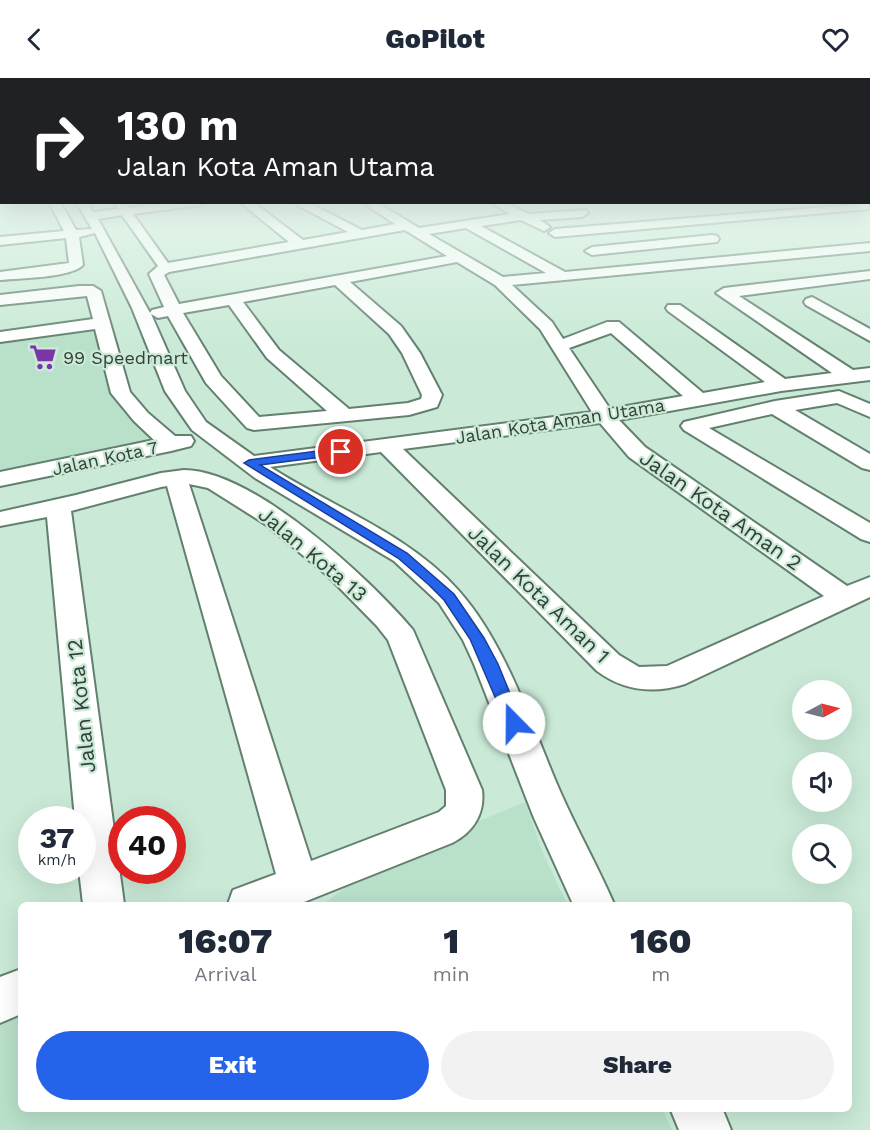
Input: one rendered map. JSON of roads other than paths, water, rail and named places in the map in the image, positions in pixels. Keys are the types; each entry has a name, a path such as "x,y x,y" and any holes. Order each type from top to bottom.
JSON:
{"street":[{"path":"0,276 73,267 77,264 74,246"},
{"path":"103,246 109,273 143,315 176,391 189,414 209,434 249,463 403,555 449,597 477,638 490,664 553,818 592,902"},
{"path":"145,246 158,268 178,319 213,379 254,424 416,408 424,406 433,399 417,364 396,331 374,309 338,280"},
{"path":"158,268 294,246"},
{"name":"Jalan Kota Aman 2","path":"438,246 500,282 538,317 605,416 646,459 844,597"},
{"path":"508,246 562,276"},
{"path":"583,246 629,269"},
{"path":"592,250 633,246"},
{"path":"773,246 790,255"},
{"path":"500,282 870,247"},
{"path":"143,315 259,296 457,258"},
{"path":"213,260 259,296"},
{"path":"0,282 109,273"},
{"path":"0,290 109,273"},
{"path":"860,375 724,293 870,276"},
{"path":"836,279 861,292"},
{"path":"0,300 89,290 94,293 121,393 141,417 171,444"},
{"path":"234,300 273,354 343,414"},
{"path":"812,302 870,336"},
{"path":"674,308 781,386"},
{"path":"0,337 103,323"},
{"path":"559,346 613,326 698,399"},
{"name":"Jalan Kota Aman Utama","path":"249,463 605,416 698,399 860,375"},
{"path":"870,411 839,397 775,407 691,426 870,534"},
{"path":"775,407 870,464"},
{"name":"Jalan Kota 7","path":"0,479 209,434"},
{"name":"Jalan Kota Aman 1","path":"387,446 608,663 632,677 654,680 674,676 870,585"},
{"name":"Jalan Kota 13","path":"0,519 58,508 176,478 198,477 221,484 252,503 335,568 390,620 402,637 464,790 467,802 463,815 453,825 439,831 253,902"},
{"path":"176,478 299,885"},
{"name":"Jalan Kota 12","path":"58,508 103,902"},
{"path":"0,1000 18,993"},
{"path":"697,1112 706,1130"}],"place":[{"name":"99 Speedmart","path":"43,357"}]}
